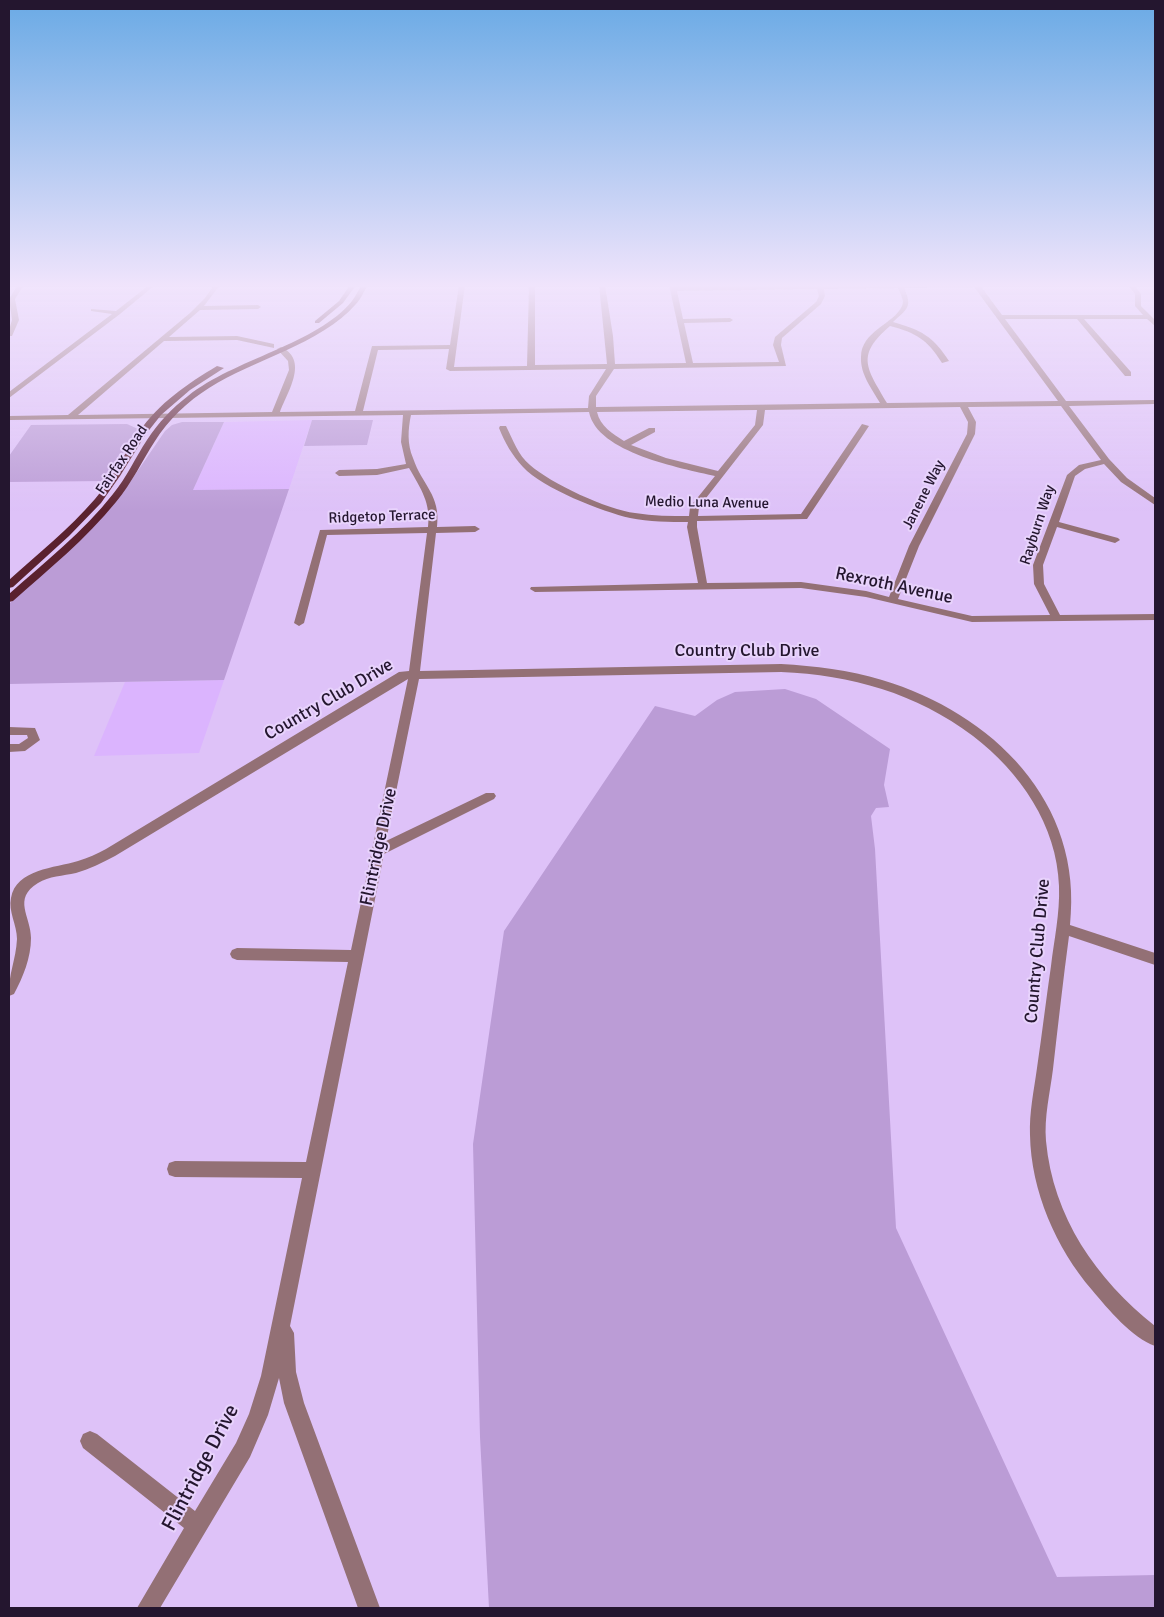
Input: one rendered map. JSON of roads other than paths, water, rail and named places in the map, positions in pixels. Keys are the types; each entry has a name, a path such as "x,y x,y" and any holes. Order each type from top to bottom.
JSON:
{"main road":[{"name":"Fairfax Road","path":"9,584 67,533 99,500 122,468 141,434 156,416 182,392 205,376 234,360"},
{"name":"Fairfax Road","path":"9,600 100,515 127,482 154,434 172,416 195,394 218,379 254,360"}],"street":[{"path":"9,396 56,360"},
{"path":"68,418 136,360"},
{"path":"275,414 293,370 292,360"},
{"path":"358,413 373,360"},
{"path":"451,360 450,369 783,364 782,360"},
{"path":"531,360 531,368"},
{"path":"609,360 610,367 606,378 593,394 592,410 602,429 624,445 719,474"},
{"path":"689,360 690,366"},
{"path":"865,360 866,367 885,406"},
{"path":"1031,360 1106,461 1124,480 1155,502"},
{"path":"1116,360 1128,374"},
{"path":"9,418 1155,402"},
{"name":"Janene Way","path":"893,600 914,546 971,434 972,422 963,405"},
{"path":"703,586 692,519 699,500 759,425 762,414 761,408"},
{"name":"Flintridge Drive","path":"148,1608 243,1450 258,1415 270,1376 290,1284 414,675 434,514 430,495 412,465 404,439 407,413"},
{"name":"Medio Luna Avenue","path":"503,428 510,447 527,467 564,490 596,504 632,516 692,519 804,517 866,426"},
{"path":"624,445 652,430"},
{"name":"Rayburn Way","path":"1057,619 1042,593 1038,565 1071,475 1082,467 1106,461"},
{"path":"338,473 377,472 412,465"},
{"path":"1053,523 1115,540"},
{"name":"Ridgetop Terrace","path":"299,623 323,532 475,529"},
{"name":"Rexroth Avenue","path":"535,589 801,585 839,589 893,600 941,614 972,619 1155,617"},
{"name":"Country Club Drive","path":"9,989 23,950 22,920 16,903 21,889 33,878 98,859 142,836 402,675 796,668 845,673 901,689 938,706 975,730 1010,762 1037,797 1047,815 1062,854 1066,895 1038,1129 1039,1160 1045,1188 1065,1234 1085,1266 1128,1314 1155,1337"},
{"path":"9,731 31,731 34,740 21,748 9,748"},
{"path":"378,851 490,796"},
{"path":"1062,928 1155,959"},
{"path":"237,954 356,956"},
{"path":"175,1168 313,1170"},
{"name":"Flintridge Drive","path":"290,1284 284,1340 287,1372 294,1403 369,1608"},
{"path":"90,1441 198,1526"}]}
